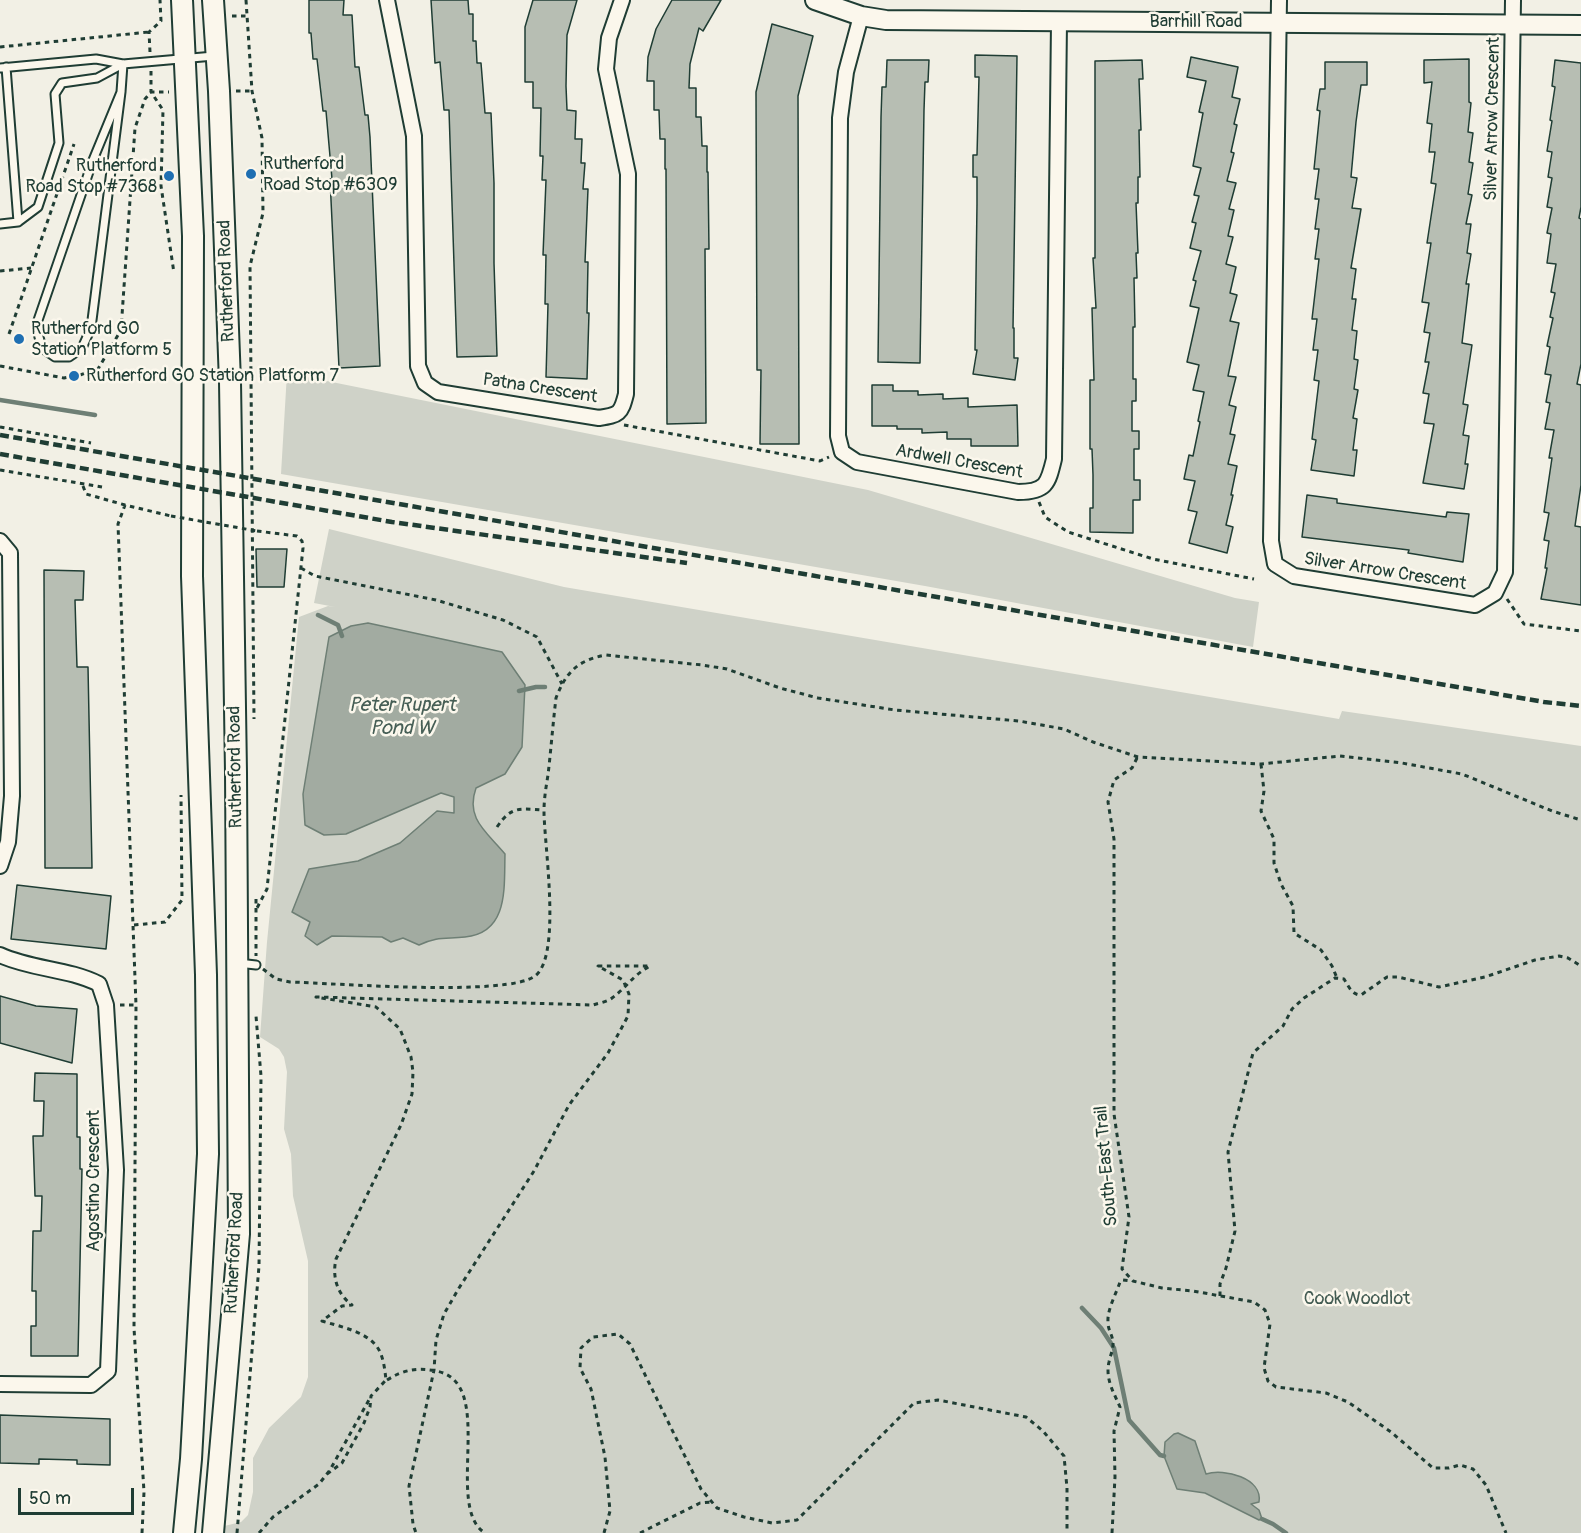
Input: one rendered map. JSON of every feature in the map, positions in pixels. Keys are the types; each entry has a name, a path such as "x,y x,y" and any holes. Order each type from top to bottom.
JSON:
{"main road":[{"name":"Rutherford Road","path":"182,0 193,236 192,576 206,975 208,1154 191,1459 184,1533"},
{"name":"Rutherford Road","path":"213,0 230,382 247,964 239,1234 213,1533"}],"street":[{"name":"Patna Crescent","path":"387,0 414,136 418,366 425,383 438,392 598,418 614,416 622,410 626,394 628,174 606,69 609,38 622,0"},
{"name":"Barrhill Road","path":"815,0 861,16 886,20 1581,25"},
{"path":"1278,22 1279,0"},
{"name":"Silver Arrow Crescent","path":"1278,22 1271,541 1275,564 1294,576 1475,605 1495,594 1505,572 1513,0"},
{"path":"842,452 838,436 840,118 846,72 861,16"},
{"name":"Ardwell Crescent","path":"842,452 856,462 1018,492 1035,492 1049,480 1054,459 1059,22"},
{"path":"0,540 10,553 12,784 8,842 0,866"},
{"name":"Agostino Crescent","path":"0,956 19,964 81,975 99,984 106,1005 116,1170 108,1371 91,1385 0,1384"}],"lane":[{"path":"18,222 3,68 96,59 123,64 217,55"},
{"path":"121,92 93,160 36,326 42,348 55,357 69,357 82,348 91,328 121,92 123,64"},
{"path":"0,224 18,222 38,207 59,143 55,93 62,82 97,78 123,64"}],"path":[{"path":"0,47 149,32 161,21 160,0"},
{"path":"246,0 252,92 262,138 263,213 250,266 254,724"},
{"path":"149,32 150,41"},
{"path":"0,366 64,378 80,375 98,369 121,330 135,128 145,99 151,92"},
{"path":"9,334 74,144"},
{"path":"0,271 31,268"},
{"path":"614,416 626,427 820,461 842,452"},
{"path":"0,427 91,443"},
{"path":"0,470 102,487"},
{"path":"79,484 84,486 86,494 125,505 171,516 297,536 302,541 267,889 256,910"},
{"path":"1035,492 1045,517 1068,532 1153,559 1254,579"},
{"path":"125,505 118,524 136,1005 134,1328 144,1492 141,1533"},
{"path":"301,568 315,576 436,600 503,620 537,638 562,684"},
{"path":"1499,588 1524,624 1581,631"},
{"path":"256,898 247,964 276,979 290,982 473,987 503,986 535,976 544,964 548,951 550,885 544,810 556,698 562,684 576,665 591,657 606,655 702,664 727,669 780,688 818,698 895,710 1019,721 1064,729 1093,742 1138,757 1261,764 1340,756 1402,763 1462,774 1552,812 1581,820"},
{"name":"South-East Trail","path":"1133,1281 1122,1269 1129,1217 1114,1114 1114,839 1108,802 1114,780 1132,768 1138,757"},
{"path":"1261,764 1264,791 1261,811 1274,839 1276,850 1274,863 1281,884 1293,906 1294,933 1321,950 1337,978"},
{"path":"497,827 506,814 518,809 544,810"},
{"path":"1220,1296 1220,1284 1229,1259 1235,1231 1228,1152 1253,1053 1283,1026 1292,1010 1304,998 1337,978 1344,980 1357,995 1387,977 1398,976 1439,987 1485,977 1535,960 1559,956 1568,958 1581,966"},
{"path":"386,1380 380,1350 373,1342 349,1329 322,1321 342,1306 352,1305 340,1293 334,1270 341,1250 401,1125 412,1094 411,1058 400,1029 376,1007 316,997 593,1005 610,999 625,985 636,974 650,966 598,966 623,980 625,985 629,994 628,1016 608,1053 569,1105 534,1171 444,1314 436,1340 434,1370 409,1486 416,1533"},
{"path":"1112,1533 1115,1477 1114,1431 1120,1407 1114,1397 1109,1377 1108,1367 1113,1352 1113,1336 1109,1330 1108,1319 1120,1282 1123,1280 1254,1302 1265,1310 1270,1324 1264,1368 1268,1381 1276,1387 1326,1393 1348,1402 1391,1432 1433,1468 1460,1466 1473,1469 1486,1485 1506,1533"},
{"path":"604,1533 610,1511 606,1457 591,1389 580,1368 581,1348 593,1337 618,1334 630,1344 701,1489 717,1508 772,1523 797,1520 914,1403 938,1400 1026,1418 1043,1431 1064,1456 1067,1533"},
{"path":"259,1533 273,1517 319,1484 327,1474 371,1396 386,1380 410,1369 434,1370 453,1378 468,1408 470,1506 480,1530 485,1533"},
{"path":"327,1474 342,1463 364,1423 371,1396"},
{"path":"640,1533 700,1503 712,1502"}],"green space":[{"path":"287,373 868,490 1235,598 1259,602 1253,647 925,586 281,474"},
{"name":"Cook Woodlot","path":"329,529 564,587 1339,719 1342,711 1581,746 1581,1533 203,1533 203,1515 209,1522 220,1527 241,1522 248,1515 253,1492 253,1458 269,1428 301,1397 308,1377 308,1261 293,1196 291,1154 284,1129 287,1072 284,1057 279,1049 260,1037 267,942 299,617 328,606 335,607 314,603"}],"water":[{"name":"Peter Rupert Pond W","path":"368,623 502,652 525,685 522,747 505,774 476,788 473,799 473,808 480,824 505,854 504,894 501,906 497,918 490,927 479,934 437,939 419,945 403,938 391,942 382,937 332,936 317,945 305,936 310,922 292,912 309,869 358,861 400,843 437,811 454,813 454,797 441,793 346,834 324,835 305,825 303,794 329,637 351,626"},
{"path":"1178,1433 1195,1441 1206,1474 1222,1472 1232,1474 1249,1481 1255,1487 1259,1494 1259,1502 1251,1504 1259,1510 1262,1519 1259,1520 1205,1493 1177,1489 1164,1456 1165,1442"}],"building":[{"path":"309,0 344,0 343,15 352,15 355,67 359,67 370,137 380,366 339,368 330,179 332,179 326,111 323,111 317,59 313,59 311,33 309,33"},
{"path":"431,0 468,0 469,14 473,14 473,41 476,41 477,63 481,63 485,113 491,113 497,356 457,357 449,110 444,110 440,62 435,63"},
{"path":"533,0 577,0 567,35 566,86 567,110 576,111 575,139 582,139 581,163 585,163 583,189 588,189 585,262 588,262 587,313 589,313 587,379 546,377 548,304 545,304 546,255 543,255 546,180 542,180 543,156 540,156 541,108 533,108 533,82 525,82 525,27"},
{"path":"672,0 721,0 703,31 699,28 690,64 689,88 696,88 696,117 701,117 702,146 707,146 709,249 705,249 706,423 667,424 665,139 660,139 659,110 654,110 654,81 647,81 648,57 656,29"},
{"path":"772,24 813,36 798,96 799,444 760,444 761,370 757,370 756,92"},
{"path":"975,55 1017,56 1013,328 1014,358 1018,358 1015,380 973,374 977,350 975,350 977,177 973,177 973,155 977,155 979,77 975,77"},
{"path":"1191,57 1238,67 1232,97 1240,99 1234,124 1237,125 1231,152 1234,153 1227,181 1236,183 1229,209 1234,210 1228,236 1233,237 1226,264 1236,267 1230,293 1237,295 1230,321 1239,323 1228,376 1236,377 1229,405 1236,407 1230,434 1235,435 1228,464 1237,466 1226,525 1233,527 1227,553 1189,543 1197,512 1188,510 1195,481 1184,479 1189,455 1193,456 1204,392 1193,390 1199,365 1187,362 1199,308 1190,306 1196,281 1193,280 1201,251 1190,248 1196,223 1192,222 1199,196 1194,195 1201,168 1193,166 1203,113 1199,112 1206,81 1187,77"},
{"path":"1469,59 1469,102 1471,103 1468,132 1473,133 1469,162 1473,163 1468,194 1472,195 1466,224 1471,224 1467,253 1471,254 1466,284 1469,284 1462,343 1472,345 1463,404 1468,405 1463,435 1469,436 1464,489 1423,483 1434,424 1424,423 1429,394 1423,393 1429,362 1425,362 1430,333 1424,332 1429,303 1422,302 1431,243 1427,243 1436,184 1431,183 1435,152 1429,152 1432,124 1427,123 1432,82 1424,83 1424,60"},
{"path":"887,60 929,60 924,110 920,363 878,362 881,117 882,87 886,87"},
{"path":"1142,60 1143,79 1139,79 1140,177 1138,177 1138,203 1136,203 1138,253 1136,253 1137,278 1134,278 1135,327 1133,327 1133,379 1136,379 1136,401 1132,401 1132,431 1139,431 1139,449 1134,449 1134,480 1140,480 1140,500 1133,500 1133,533 1090,532 1093,475 1092,449 1090,449 1090,380 1094,380 1092,308 1096,308 1093,258 1095,258 1095,61"},
{"path":"1555,60 1581,63 1581,207 1579,218 1581,219 1581,364 1577,384 1581,385 1581,485 1575,526 1581,527 1581,605 1541,599 1549,541 1544,540 1549,513 1544,512 1554,430 1545,429 1550,403 1546,402 1551,375 1545,374 1550,347 1547,346 1553,318 1550,317 1555,293 1551,292 1556,264 1547,263 1551,234 1547,233 1552,208 1547,207 1552,178 1548,177 1552,152 1547,151 1555,87 1552,86"},
{"path":"1325,62 1367,62 1367,85 1361,85 1351,177 1357,178 1352,208 1361,209 1351,268 1356,269 1352,299 1356,299 1352,330 1357,331 1354,359 1358,360 1354,389 1358,390 1353,418 1357,419 1353,450 1357,450 1354,476 1311,470 1316,440 1312,439 1319,381 1314,380 1318,350 1313,350 1317,319 1312,319 1319,259 1315,259 1319,229 1315,229 1319,199 1315,199 1319,169 1314,169 1320,111 1317,110 1320,89 1325,89"},
{"path":"872,385 893,385 893,391 918,391 918,395 943,394 943,399 968,398 968,407 1017,405 1018,446 971,446 971,439 947,439 947,432 922,433 922,429 872,426"},
{"path":"1307,495 1337,499 1337,503 1446,517 1447,512 1469,514 1463,562 1408,553 1409,550 1302,537"},
{"path":"256,549 287,549 284,587 257,587"},
{"path":"44,570 84,571 83,600 75,600 77,667 88,667 92,868 45,868"},
{"path":"17,885 111,896 106,949 11,939"},
{"path":"0,996 36,1006 77,1009 72,1063 0,1043"},
{"path":"35,1073 77,1074 77,1137 80,1137 80,1169 82,1169 78,1356 31,1356 31,1326 36,1326 36,1291 32,1291 33,1231 41,1231 42,1196 35,1196 33,1136 43,1136 44,1101 34,1101"},
{"path":"0,1415 110,1419 110,1465 77,1464 77,1460 39,1459 39,1464 0,1463"}],"waterway":[{"path":"0,400 95,415"},
{"path":"318,615 338,625 342,636"},
{"path":"519,691 545,687"},
{"path":"1082,1308 1101,1328 1114,1348 1129,1420 1160,1455 1164,1456"},
{"path":"1262,1519 1286,1533"}],"railway":[{"path":"0,435 1544,702 1581,706"},
{"path":"0,454 392,522 687,563"}],"place":[{"name":"Rutherford Road Stop #6309","path":"251,174"},
{"name":"Rutherford Road Stop #7368","path":"169,176"},
{"name":"Rutherford GO Station Platform 5","path":"19,339"},
{"name":"Rutherford GO Station Platform 7","path":"74,376"}]}
